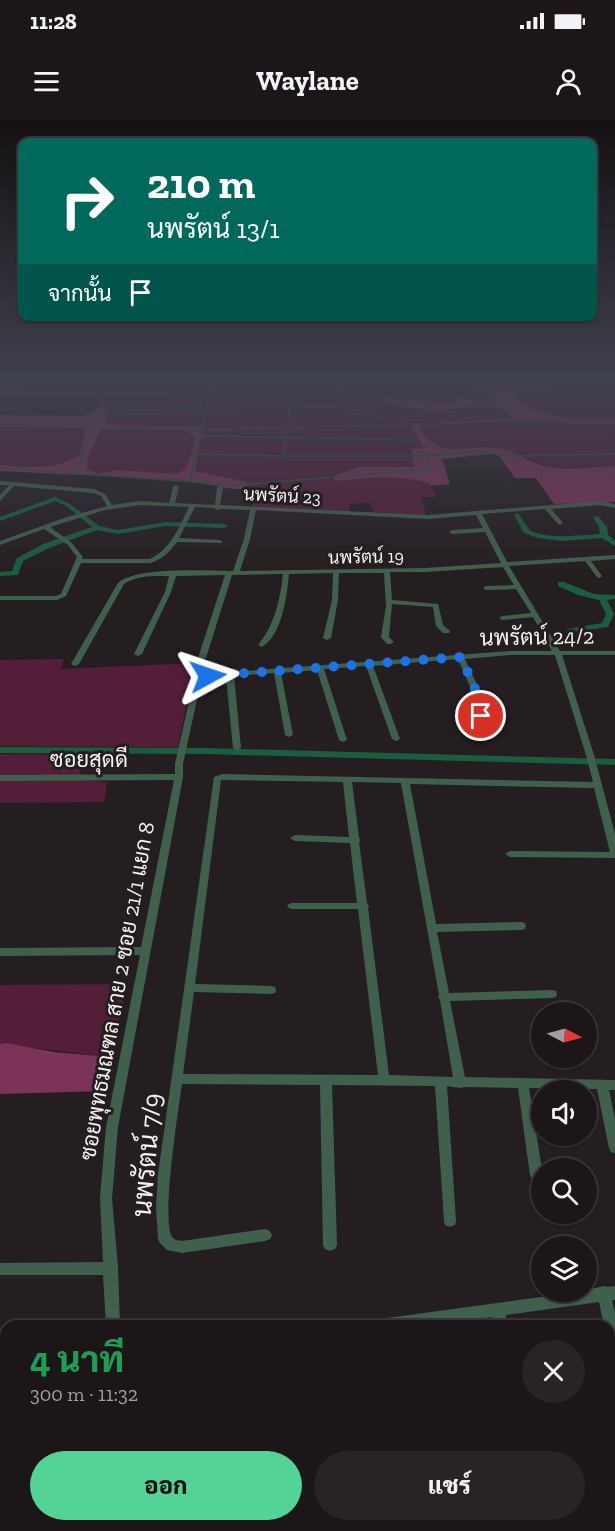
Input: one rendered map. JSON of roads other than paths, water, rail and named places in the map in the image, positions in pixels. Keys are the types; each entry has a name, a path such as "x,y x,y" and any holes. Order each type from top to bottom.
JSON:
{"street":[{"path":"0,483 94,491 103,495 110,507"},
{"path":"0,499 13,484"},
{"path":"171,505 176,487"},
{"path":"217,508 220,488"},
{"name":"นพรัตน์ 23","path":"0,543 86,512 141,503 404,516 478,513 602,503 615,506"},
{"path":"79,561 151,561 166,553 192,507"},
{"path":"546,507 560,523"},
{"path":"202,658 232,573 247,539 253,510"},
{"path":"478,513 558,654 590,755 615,854 510,854"},
{"path":"0,598 62,598 79,561 77,552 70,544 45,527"},
{"path":"452,532 487,530"},
{"path":"174,540 220,542"},
{"name":"นพรัตน์ 19","path":"75,664 121,583 145,574 336,573 615,557"},
{"path":"587,559 599,576"},
{"path":"387,571 389,602 385,637 390,642"},
{"path":"262,645 273,630 285,589 286,573"},
{"path":"327,638 336,600 336,573"},
{"path":"138,654 168,592 173,574"},
{"path":"486,588 519,586"},
{"path":"389,602 437,606 440,626 446,631"},
{"path":"502,618 536,615"},
{"name":"นพรัตน์ 24/2","path":"208,676 510,653 615,653"},
{"path":"461,657 476,691 485,738"},
{"path":"369,664 396,740"},
{"name":"ซอยพุทธมณฑล สาย 2 ซอย 21/1 แยก 8","path":"113,1320 106,1198 112,1127 179,777 179,764 200,667"},
{"path":"320,668 343,740"},
{"path":"277,671 289,735"},
{"path":"230,675 237,748"},
{"name":"ซอยสุดดี","path":"0,778 179,777"},
{"path":"597,785 222,777 217,779 177,1079 384,1080 609,1085 615,1148"},
{"path":"347,780 384,1080"},
{"path":"405,781 460,1083"},
{"path":"295,838 356,840"},
{"path":"292,906 364,906"},
{"path":"431,928 521,926"},
{"path":"0,952 145,951"},
{"path":"190,988 271,990"},
{"path":"443,997 552,994"},
{"name":"นพรัตน์ 7/9","path":"177,1079 164,1174 162,1207 165,1239 172,1246 182,1247 265,1235"},
{"path":"326,1080 330,1245"},
{"path":"441,1082 450,1221"},
{"path":"523,1083 534,1158"},
{"path":"0,1269 111,1268"},
{"path":"424,1320 609,1293 612,1320"},
{"path":"498,1310 499,1320"}],"waterway":[{"path":"77,473 87,443"},
{"path":"196,454 198,443"},
{"path":"283,456 285,443"},
{"path":"428,456 478,451 507,456 615,454"},
{"path":"190,480 196,454"},
{"path":"196,454 283,456"},
{"path":"283,456 428,456"},
{"path":"0,468 239,485 429,469 428,456"},
{"path":"0,519 55,499 68,505 97,528"},
{"path":"517,515 527,531 541,536 562,539 604,536"},
{"path":"596,517 603,527 604,536"},
{"path":"97,528 118,532 166,524 224,526"},
{"path":"0,574 15,573 20,560 46,546 97,528"},
{"path":"604,536 615,544"},
{"path":"561,584 587,595 601,598 615,597"},
{"path":"570,631 605,625 610,614 603,599"},
{"path":"0,750 204,751 615,762"}]}
